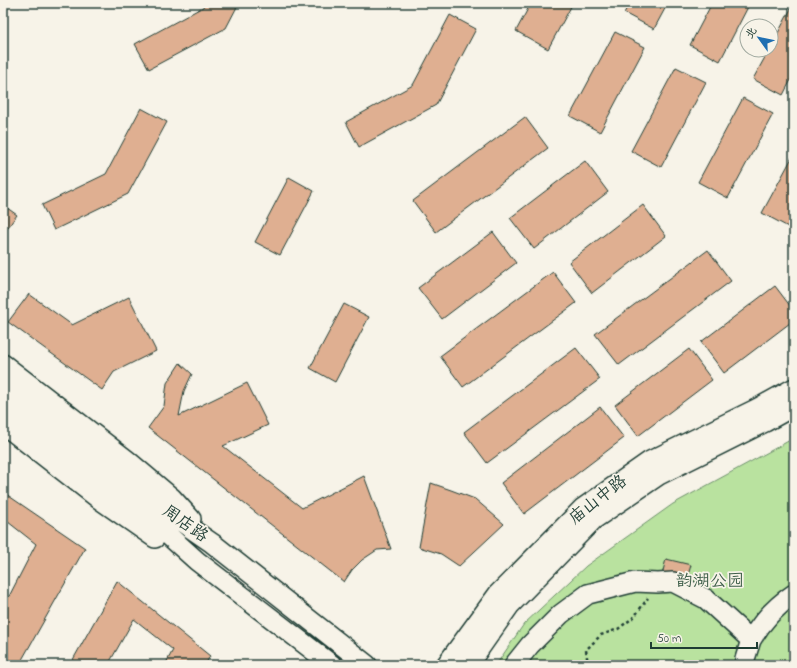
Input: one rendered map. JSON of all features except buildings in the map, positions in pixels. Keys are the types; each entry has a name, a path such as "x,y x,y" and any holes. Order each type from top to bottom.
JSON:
{"street":[{"path":"3,364 127,460 172,498 212,543"},
{"name":"周店路","path":"3,383 114,480 158,526 197,561 332,665"},
{"name":"庙山中路","path":"446,665 498,594 583,508 650,461 758,408 794,388"},
{"name":"周店路","path":"3,404 114,480 164,510 212,543 366,665"},
{"name":"庙山中路","path":"468,665 510,604 594,520 658,474 765,422 794,406"},
{"path":"3,424 99,499 149,534 197,561"},
{"path":"514,665 530,645 561,614 588,594 635,582 673,582 706,599 751,640"},
{"path":"745,665 745,659 751,640 758,628 772,612 794,594"}],"path":[{"path":"588,665 586,650 601,635 618,629 634,617 658,583"}],"green space":[{"name":"韵湖公园","path":"794,438 794,665 496,665 524,624 586,566 673,504"}]}
